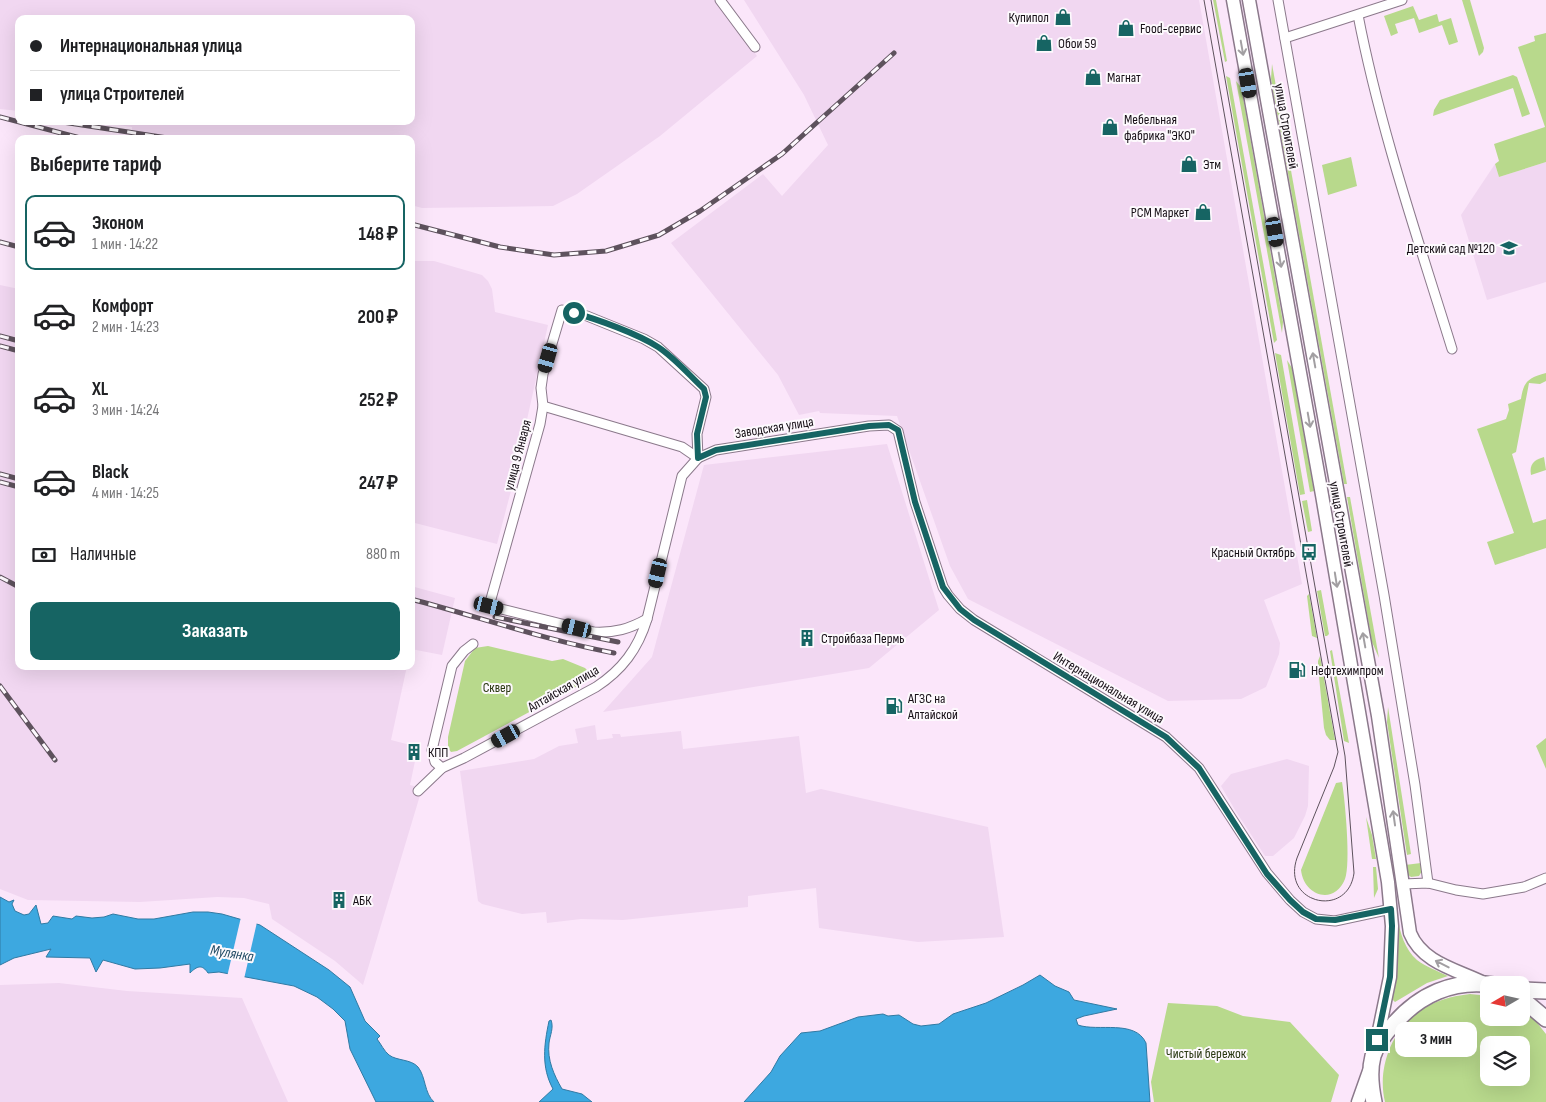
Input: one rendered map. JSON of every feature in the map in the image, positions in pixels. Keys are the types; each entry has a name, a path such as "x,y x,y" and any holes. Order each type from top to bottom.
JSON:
{"main road":[{"name":"улица Строителей","path":"1233,0 1321,485 1385,860 1391,909 1390,977 1373,1056 1358,1102"},
{"name":"улица Строителей","path":"1249,0 1378,716 1410,934 1420,950 1447,967 1480,980"},
{"path":"1374,1102 1371,1080 1373,1056 1384,1036 1410,1006 1437,991 1456,986 1480,985"},
{"path":"1530,990 1546,991"},
{"path":"1530,1006 1546,1020"}],"street":[{"path":"720,0 755,47"},
{"path":"1278,0 1385,604 1415,785 1428,883"},
{"path":"1284,38 1402,0"},
{"path":"1358,15 1386,136 1452,350"},
{"name":"улица 9 Января","path":"648,619 624,630 594,632 489,606 540,424 543,406 541,388 562,310 587,316 658,347 678,364 706,393 697,434 698,458"},
{"path":"543,406 682,446 698,458"},
{"name":"Заводская улица","path":"698,458 716,450 874,425 889,425 898,430"},
{"name":"Интернациональная улица","path":"898,430 915,502 938,572 948,595 960,609 974,620 1166,737 1199,768 1267,874 1303,912 1316,919 1335,920 1391,909"},
{"name":"Алтайская улица","path":"442,768 464,758 606,680 631,655 648,619 682,476 698,458"},
{"path":"418,791 442,768 435,762 432,750 450,672 456,660 473,644"},
{"path":"1403,884 1428,883 1484,894 1524,886 1546,878"}],"shaded area":[{"path":"0,0 717,0 757,56 660,136 577,194 553,206 422,208 415,206 415,135 132,135 132,127 118,125 415,125 415,15 15,15 15,111 0,109"},
{"path":"744,0 1199,0 1302,584 1264,600 1280,643 1279,654 1266,687 1241,699 1168,701 968,599 950,566 897,416 820,413 819,411 799,415 778,375 671,243 763,174 782,196 828,145 804,95"},
{"name":"Детский сад №120","path":"1546,162 1546,282 1487,300 1461,215 1495,164 1499,177"},
{"path":"415,261 434,261 482,275 492,289 495,312 548,325 512,487 497,544 415,523"},
{"path":"0,285 15,288 15,670 406,670 391,740 418,747 410,785 421,792 363,985 335,961 272,919 269,904 244,898 217,897 140,902 28,900 0,889"},
{"path":"887,444 939,610 869,668 603,712 652,657 704,465"},
{"path":"415,587 455,598 442,655 415,650"},
{"path":"595,725 597,740 613,738 612,734 620,734 621,737 681,731 683,749 799,736 806,793 821,789 988,827 1004,937 918,942 819,928 816,888 748,896 748,907 623,920 581,919 547,923 546,912 522,914 482,904 478,901 460,771 534,759 559,746 578,743 575,729"},
{"path":"1287,759 1309,766 1308,806 1294,838 1273,856 1265,856 1221,786 1231,774"},
{"path":"59,983 127,991 242,998 288,1102 0,1102 0,985"}],"green space":[{"path":"1213,0 1216,0 1227,61 1225,62"},
{"path":"1462,0 1470,0 1484,48 1479,56"},
{"path":"1413,6 1419,20 1437,14 1439,22 1451,18 1458,42 1449,45 1442,25 1419,33 1414,18 1395,24 1398,33 1391,36 1384,16"},
{"path":"1546,33 1546,162 1499,177 1495,164 1499,161 1494,144 1545,127 1518,47 1535,41 1534,36"},
{"path":"1272,64 1347,484 1344,484 1271,79"},
{"path":"1513,75 1517,77 1530,114 1522,117 1513,88 1433,116 1440,100"},
{"path":"1226,76 1230,78 1277,340 1274,343"},
{"path":"1236,81 1242,92 1283,322 1282,333"},
{"path":"1351,157 1357,186 1328,195 1322,165"},
{"path":"1275,353 1281,355 1305,494 1300,495"},
{"path":"1287,360 1292,368 1314,491 1310,492"},
{"path":"1546,373 1546,381 1540,384 1529,383 1516,452 1512,454 1533,523 1546,519 1546,548 1495,565 1487,542 1514,533 1477,429 1506,419 1509,410 1508,404 1521,399 1528,381 1535,376"},
{"path":"1544,457 1546,470 1531,475 1533,463"},
{"path":"1347,497 1350,497 1379,658 1372,642"},
{"path":"1307,500 1312,531 1308,532 1302,501"},
{"path":"1321,590 1329,634 1327,636 1325,636 1317,591"},
{"path":"1309,594 1317,638 1312,636 1307,596"},
{"name":"Сквер","path":"488,646 552,661 563,659 585,668 590,677 585,682 457,751 451,752 448,748 448,737 465,661 475,648"},
{"path":"1332,650 1349,743 1344,741 1330,651"},
{"path":"1320,656 1335,740 1330,740 1324,728 1318,666"},
{"path":"1388,707 1411,854 1407,855 1387,722"},
{"path":"1546,738 1546,769 1536,746"},
{"path":"1342,782 1347,832 1347,871 1340,887 1327,895 1320,894 1314,892 1308,886 1303,879 1301,870 1336,783"},
{"path":"1366,817 1372,835 1376,859 1372,859"},
{"path":"1421,863 1422,871 1419,876 1411,877 1407,874 1405,865"},
{"path":"1391,864 1393,864 1397,915 1409,951 1417,960 1448,976 1427,983 1395,1002 1392,999 1396,967 1396,932"},
{"path":"1373,867 1376,867 1378,889 1374,898"},
{"path":"1470,994 1480,995 1480,1026 1530,1026 1530,1016 1534,1019 1546,1034 1546,1102 1385,1102 1383,1077 1388,1052 1394,1040 1409,1019 1425,1007 1443,999"},
{"name":"Чистый бережок","path":"1168,1003 1217,1006 1243,1016 1290,1022 1339,1075 1331,1102 1154,1102 1151,1082"}],"water":[{"name":"Мулянка","path":"0,897 9,902 14,900 12,904 15,911 24,915 29,914 36,905 41,924 48,923 53,916 72,919 76,916 92,918 113,914 138,919 154,919 193,912 208,912 260,925 329,970 350,987 365,1021 380,1036 377,1039 384,1049 392,1057 415,1064 418,1067 428,1094 434,1102 376,1102 350,1049 345,1021 317,997 294,986 219,972 208,973 202,967 190,973 190,964 135,969 103,960 96,972 90,958 46,957 51,949 14,958 0,965"},
{"path":"1040,975 1055,986 1069,992 1074,1000 1117,1009 1076,1019 1078,1025 1125,1029 1134,1031 1141,1036 1146,1043 1150,1102 744,1102 771,1072 780,1056 801,1033 820,1031 858,1017 883,1014 888,1016 899,1015 913,1024 921,1026 939,1024 953,1014 986,1003"},
{"path":"551,1020 552,1029 549,1055 556,1078 562,1089 582,1094 592,1102 539,1102 553,1089 545,1064 547,1030"}],"pier":[{"path":"241,917 257,922 244,979 227,977"}],"tram line":[{"path":"1204,0 1338,752 1334,767 1297,858 1295,874 1298,886 1306,895 1317,900 1329,901 1340,897 1349,887 1354,873 1345,756 1211,0"}],"railway":[{"path":"415,225 500,247 554,255 606,251 659,235 700,211 782,154 894,53"},
{"path":"0,117 15,121"},
{"path":"31,125 69,135"},
{"path":"82,125 148,135"},
{"path":"0,242 15,246"},
{"path":"0,336 15,340"},
{"path":"0,346 15,350"},
{"path":"0,474 15,478"},
{"path":"0,482 15,486"},
{"path":"0,577 15,585"},
{"path":"415,600 537,635 614,653"},
{"path":"495,617 618,642"},
{"path":"0,686 55,760"}],"place":[{"name":"Купипол","path":"1063,17"},
{"name":"Food-сервис","path":"1126,28"},
{"name":"Обои 59","path":"1044,43"},
{"name":"Магнат","path":"1093,77"},
{"name":"Мебельная фабрика \"ЭКО\"","path":"1110,127"},
{"name":"Этм","path":"1189,164"},
{"name":"РСМ Маркет","path":"1203,212"},
{"name":"Детский сад №120","path":"1509,248"},
{"name":"Красный Октябрь","path":"1309,552"},
{"name":"Стройбаза Пермь","path":"807,638"},
{"name":"Нефтехимпром","path":"1297,670"},
{"name":"АГЗС на Алтайской","path":"894,706"},
{"name":"КПП","path":"414,752"},
{"name":"АБК","path":"339,900"}],"route":[{"path":"574,313 602,322 658,347 704,389 706,397 697,434 698,458 716,450 880,424 889,425 898,430 915,502 943,587 960,609 974,620 1166,737 1199,768 1267,874 1303,912 1316,919 1335,920 1348,919 1391,909 1390,977 1377,1040"}]}
